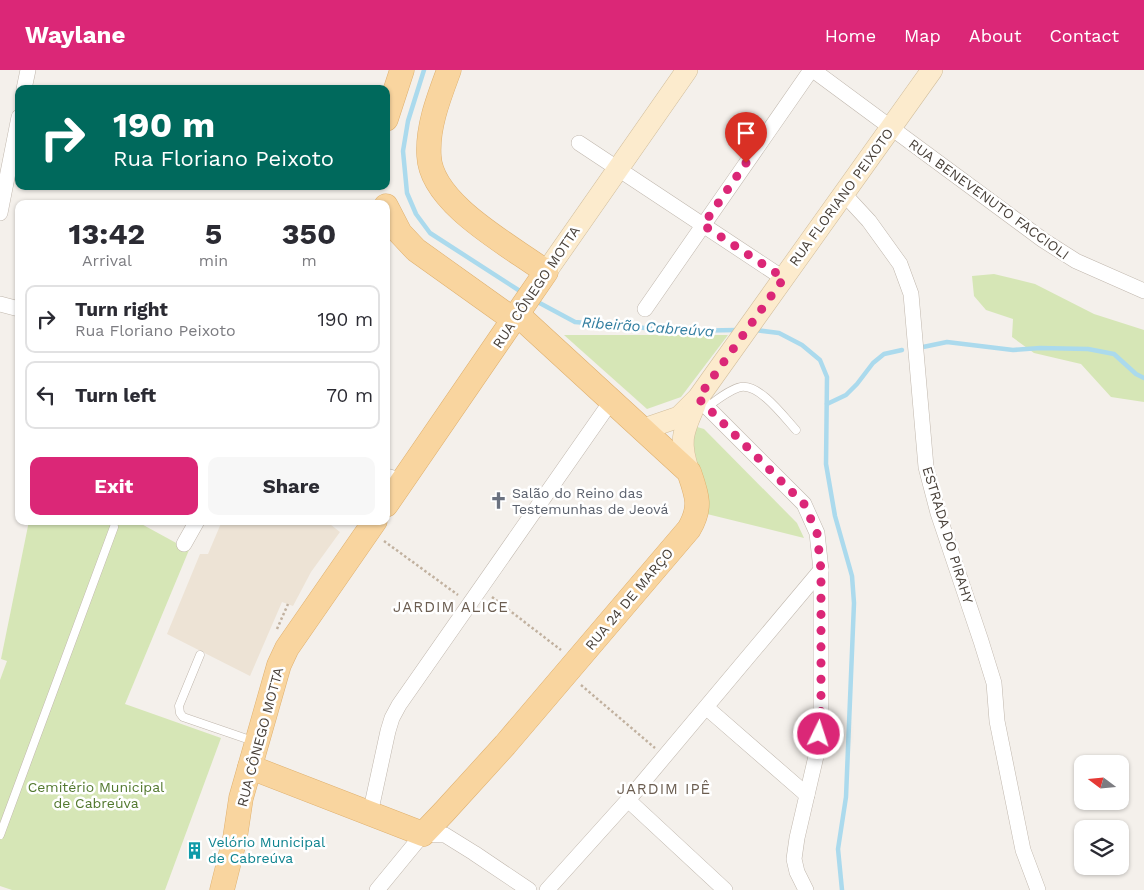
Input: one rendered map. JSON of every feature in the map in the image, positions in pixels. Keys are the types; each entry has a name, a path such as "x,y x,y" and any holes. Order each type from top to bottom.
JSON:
{"main road":[{"path":"390,107 402,70"},
{"path":"449,70 436,107 430,136 429,158 436,181 465,215 541,279"},
{"name":"RUA 24 DE MARÇO","path":"390,213 400,233 416,250 518,314 644,430 673,447 689,472 696,494 698,510 689,529 572,667 499,752 422,834"},
{"name":"RUA CÔNEGO MOTTA","path":"390,492 394,478 518,314 541,279"},
{"name":"RUA CÔNEGO MOTTA","path":"222,890 235,838 242,798 273,681 287,648 372,526"},
{"path":"250,768 422,834"}],"street":[{"path":"25,85 28,70"},
{"name":"RUA CÔNEGO MOTTA","path":"541,279 687,70"},
{"path":"645,309 812,70"},
{"name":"RUA BENEVENUTO FACCIOLI","path":"812,70 1044,240 1076,261 1144,291"},
{"name":"RUA FLORIANO PEIXOTO","path":"702,403 738,342 932,70"},
{"path":"0,214 15,137"},
{"path":"579,143 784,278"},
{"name":"ESTRADA DO PIRAHY","path":"844,194 869,221 900,264 911,294 926,467 938,513 994,683 997,721 1023,850 1038,890"},
{"path":"0,304 15,308"},
{"path":"370,814 392,718 399,705 612,400"},
{"path":"644,430 679,417 702,403"},
{"path":"673,447 702,403"},
{"path":"702,403 804,504 817,533 821,570 821,715 817,752 794,858 797,872 806,890"},
{"path":"184,544 195,525"},
{"path":"547,890 707,708 821,570"},
{"path":"707,708 807,795"},
{"path":"628,800 725,890"},
{"path":"422,834 445,835 529,890"},
{"name":"RUA 24 DE MARÇO","path":"377,890 422,834"}],"lane":[{"path":"702,403 739,387 748,386 754,388 770,402 796,430"},
{"path":"0,835 114,527"},
{"path":"200,655 179,706 183,717 258,742"}],"path":[{"path":"372,526 470,603"},
{"path":"480,588 572,667 665,757"}],"shaded area":[{"path":"220,525 331,525 340,532 311,572 293,606 282,602 250,676 167,634 200,554 208,554"}],"green space":[{"path":"994,274 1035,284 1094,314 1144,330 1144,402 1111,397 1081,364 1034,353 1012,337 1013,319 986,310 974,296 972,276"},
{"path":"564,335 728,335 681,397 647,409"},
{"path":"693,428 704,429 797,523 804,538 707,514 690,457"},
{"name":"Cemitério Municipal de Cabreúva","path":"28,525 143,525 189,550 125,704 221,738 165,890 12,890 0,886 0,680 7,661 1,659"}],"waterway":[{"name":"Ribeirão Cabreúva","path":"424,70 408,121 403,151 407,193 416,214 430,233 523,293"},
{"name":"Ribeirão Cabreúva","path":"534,300 575,322 680,331 737,330"},
{"name":"Ribeirão Cabreúva","path":"755,330 779,333 802,345 820,360 827,377 826,464 835,516 852,576 854,603 846,797 838,849 842,890"},
{"path":"923,347 947,342 1013,350 1040,348 1088,349 1114,354 1136,374 1144,378"},
{"path":"827,404 846,395 873,363 884,354 902,350"}],"place":[{"name":"Salão do Reino das Testemunhas de Jeová","path":"498,501"},
{"name":"Velório Municipal de Cabreúva","path":"194,850"}],"district":[{"name":"JARDIM ALICE","path":"451,607"},
{"name":"JARDIM IPÊ","path":"664,789"}],"route":[{"path":"746,163 703,225 784,278 698,398 804,504 812,519 817,533 821,570 821,715 819,734"}]}
